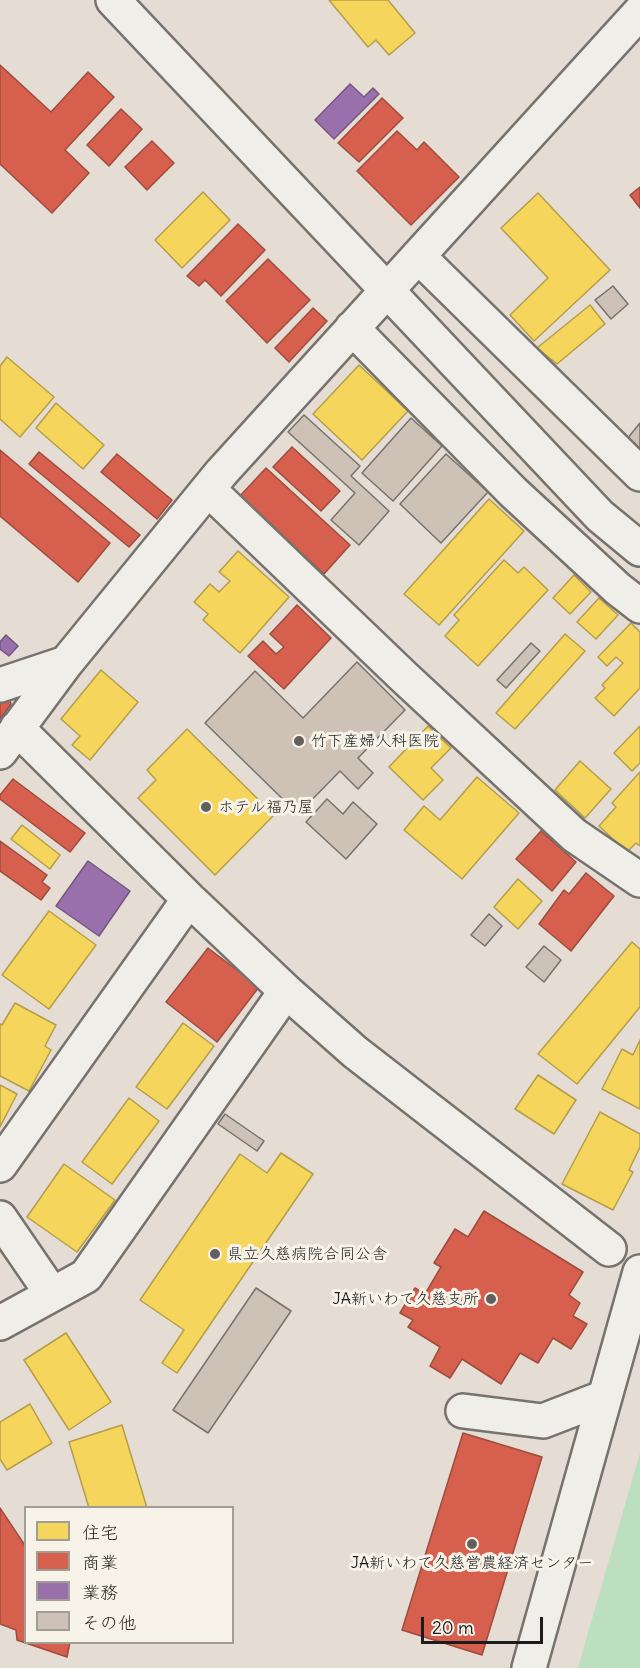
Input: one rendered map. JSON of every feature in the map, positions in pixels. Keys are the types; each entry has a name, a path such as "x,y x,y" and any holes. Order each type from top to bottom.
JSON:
{"street":[{"path":"113,0 600,516 640,549"},
{"path":"609,1249 356,1052 286,991 189,899 9,740 66,663 208,489 640,12"},
{"path":"418,256 640,474"},
{"path":"352,328 513,492 618,589 640,606"},
{"path":"208,489 404,677 574,835 640,880"},
{"path":"0,685 66,663"},
{"path":"0,1165 189,899"},
{"path":"0,1323 86,1276 286,991"},
{"path":"0,1218 52,1294"},
{"path":"528,1668 640,1272"},
{"path":"463,1411 543,1421 605,1397"}],"green space":[{"path":"640,1453 640,1668 578,1668 583,1650"}],"building: 住宅":[{"path":"329,0 388,0 415,33 389,55 376,40 368,47"},
{"path":"203,192 230,220 182,268 155,240"},
{"path":"538,193 610,270 534,341 510,315 548,278 501,228"},
{"path":"590,305 605,324 557,364 537,348"},
{"path":"7,357 54,397 20,437 0,419 0,366"},
{"path":"359,365 408,411 362,460 313,414"},
{"path":"56,403 104,445 83,469 36,428"},
{"path":"489,499 524,531 439,625 404,594"},
{"path":"238,551 289,597 240,653 203,620 208,614 194,602 210,584 219,592 230,581 219,572"},
{"path":"504,560 518,573 524,567 548,590 478,666 445,636 459,620 454,615"},
{"path":"574,575 591,592 570,614 553,598"},
{"path":"599,598 618,615 596,639 577,622"},
{"path":"631,623 640,632 640,688 614,716 595,698 605,688 602,685 623,663 616,657 607,666 598,657"},
{"path":"565,634 585,651 515,729 496,713"},
{"path":"101,670 138,702 90,760 72,745 80,736 61,719"},
{"path":"428,726 451,748 431,768 443,780 423,800 389,767"},
{"path":"640,726 640,763 632,771 614,753"},
{"name":"ホテル福乃屋","path":"187,729 274,815 215,875 138,798 156,780 147,770"},
{"path":"580,761 611,789 585,818 555,790"},
{"path":"640,772 640,846 636,843 627,852 599,826 616,807 612,803"},
{"path":"477,777 519,813 462,879 404,830 424,806 440,820"},
{"path":"22,825 60,855 50,869 11,839"},
{"path":"518,879 542,901 518,929 494,907"},
{"path":"49,911 96,945 49,1009 2,975"},
{"path":"632,942 640,949 640,1007 577,1084 538,1054"},
{"path":"15,1003 56,1025 45,1046 51,1050 29,1091 0,1076 0,1024 2,1025"},
{"path":"183,1023 214,1046 167,1109 136,1087"},
{"path":"640,1040 640,1109 602,1089 622,1049 633,1055"},
{"path":"538,1075 576,1100 554,1134 515,1109"},
{"path":"0,1085 17,1094 0,1127"},
{"path":"129,1098 159,1121 112,1184 82,1162"},
{"path":"600,1112 640,1134 640,1147 629,1170 633,1172 613,1210 562,1184"},
{"name":"県立久慈病院合同公舎","path":"281,1153 313,1174 177,1373 162,1363 184,1330 140,1300 240,1154 267,1173"},
{"path":"64,1164 115,1200 77,1252 27,1217"},
{"path":"66,1333 111,1402 69,1430 24,1360"},
{"path":"30,1404 52,1443 7,1470 0,1459 0,1422"},
{"path":"122,1425 146,1506 88,1506 69,1442"}],"building: 商業":[{"path":"0,65 51,112 88,72 114,97 65,150 89,173 52,213 0,164"},
{"path":"382,98 403,118 359,162 338,143"},
{"path":"121,109 142,129 109,166 87,145"},
{"path":"397,131 417,150 424,142 459,177 411,225 357,171"},
{"path":"152,141 174,163 147,190 125,167"},
{"path":"640,187 640,208 630,195"},
{"path":"238,224 265,250 221,296 205,280 199,286 187,276"},
{"path":"268,259 310,300 267,343 226,301"},
{"path":"313,308 327,321 289,362 275,348"},
{"path":"292,447 340,491 321,511 273,467"},
{"path":"0,450 110,543 78,582 0,516"},
{"path":"39,452 140,535 129,547 29,464"},
{"path":"117,454 172,500 157,519 101,472"},
{"path":"266,468 350,545 324,574 240,496"},
{"path":"297,605 331,638 284,689 248,656 263,641 276,654 284,647 270,634"},
{"path":"7,692 11,704 0,719 0,695"},
{"path":"13,779 85,833 70,852 0,799 0,795"},
{"path":"541,831 576,862 552,891 516,859"},
{"path":"0,841 47,875 42,882 50,888 41,900 0,871"},
{"path":"586,873 614,896 571,951 539,924 564,890 569,894"},
{"path":"208,948 259,987 217,1042 166,1002"},
{"name":"JA新いわて久慈支所","path":"484,1211 583,1272 569,1295 580,1303 573,1316 587,1324 571,1349 553,1338 538,1363 520,1353 501,1384 462,1359 450,1378 430,1366 440,1347 408,1327 413,1320 400,1313 415,1288 425,1294 441,1267 434,1263 455,1229 468,1237"},
{"name":"JA新いわて久慈営農経済センター","path":"463,1433 542,1457 482,1655 402,1630"},
{"path":"0,1508 24,1544 24,1642 17,1640 16,1630 0,1624"},
{"path":"29,1644 70,1644 67,1657"}],"building: 業務":[{"path":"350,84 364,97 373,88 379,94 334,139 315,120"},
{"path":"6,635 18,646 9,656 0,649 0,642"},
{"path":"88,861 130,891 99,936 56,906"}],"building: その他":[{"path":"613,286 628,304 611,319 595,300"},
{"path":"304,415 360,466 351,476 389,511 359,545 331,520 355,493 288,432"},
{"path":"411,418 442,446 393,501 362,473"},
{"path":"640,423 640,450 627,439"},
{"path":"446,454 488,492 441,543 400,504"},
{"path":"531,643 540,651 506,688 497,680"},
{"name":"竹下産婦人科医院","path":"357,662 405,710 358,758 373,773 358,789 340,771 298,814 205,723 255,671 303,718"},
{"path":"327,799 343,814 353,802 377,824 346,859 306,822"},
{"path":"489,914 502,926 485,946 471,935"},
{"path":"544,946 561,960 544,982 526,967"},
{"path":"225,1114 264,1141 257,1151 218,1124"},
{"path":"256,1288 291,1311 208,1433 173,1410"}],"place":[{"name":"竹下産婦人科医院","path":"299,741"},
{"name":"ホテル福乃屋","path":"206,807"},
{"name":"県立久慈病院合同公舎","path":"215,1254"},
{"name":"JA新いわて久慈支所","path":"491,1299"},
{"name":"JA新いわて久慈営農経済センター","path":"472,1544"}]}
